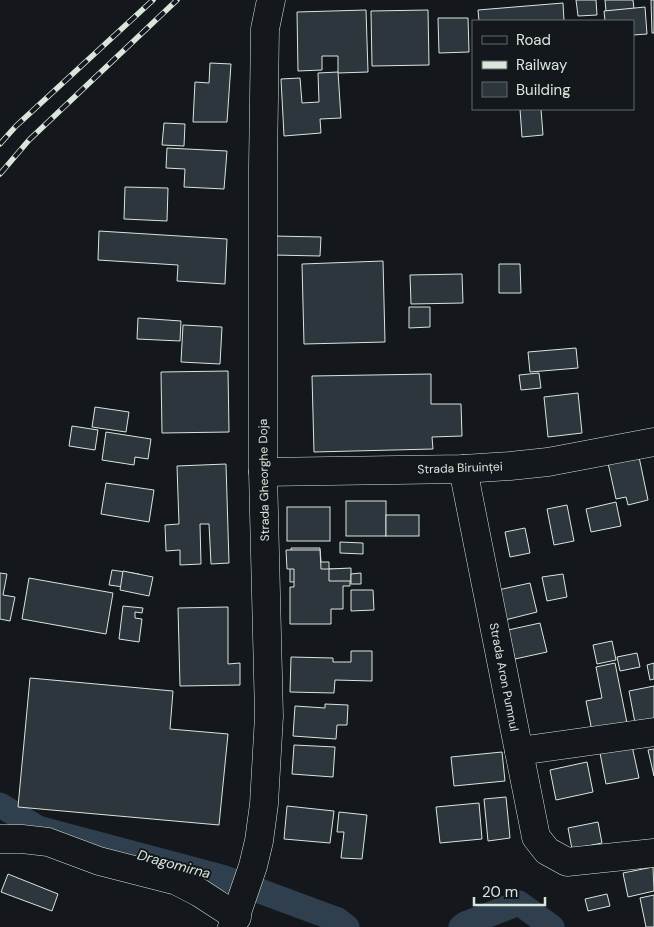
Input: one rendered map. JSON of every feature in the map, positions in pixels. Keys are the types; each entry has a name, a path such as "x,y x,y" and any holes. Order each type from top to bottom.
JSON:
{"street":[{"name":"Strada Gheorghe Doja","path":"237,916 253,866 264,804 269,716 263,472 265,29 271,0"},
{"path":"265,29 282,0"},
{"name":"Strada Biruinței","path":"263,472 462,469 510,466 548,462 654,442"},
{"name":"Strada Aron Pumnul","path":"462,469 536,837 547,851 567,862 654,853"},
{"path":"519,751 654,732"},
{"path":"0,840 22,839 48,842 99,861 177,881 237,916"}],"building":[{"path":"576,0 596,0 597,15 578,16"},
{"path":"605,0 633,0 634,9 606,11"},
{"path":"651,0 654,0 654,33 652,33"},
{"path":"563,3 564,20 479,20 478,10"},
{"path":"645,7 647,34 634,35 634,20 605,20 604,11"},
{"path":"366,10 368,72 338,73 338,56 322,56 322,70 298,71 297,12"},
{"path":"428,10 429,65 372,66 371,11"},
{"path":"438,18 468,18 469,52 439,53"},
{"path":"210,63 231,64 227,122 193,122 195,82 209,83"},
{"path":"338,72 341,118 320,119 321,133 284,136 281,79 300,78 302,103 319,102 318,73"},
{"path":"520,110 541,110 543,135 522,137"},
{"path":"164,123 185,124 184,146 162,145"},
{"path":"167,148 227,151 224,189 184,187 185,169 166,168"},
{"path":"125,187 168,188 167,221 124,219"},
{"path":"99,231 227,239 225,284 177,281 178,265 98,260"},
{"path":"273,236 321,237 320,256 273,255"},
{"path":"383,261 385,342 304,344 302,264"},
{"path":"499,264 520,264 521,293 499,293"},
{"path":"462,274 463,303 411,304 410,275"},
{"path":"409,307 430,307 430,327 409,328"},
{"path":"138,318 181,321 180,341 137,339"},
{"path":"183,325 222,327 220,364 181,362"},
{"path":"576,348 578,368 530,372 528,352"},
{"path":"228,371 229,432 162,433 161,372"},
{"path":"539,373 541,388 521,390 519,375"},
{"path":"431,374 431,404 461,404 462,436 432,437 433,449 314,452 312,376"},
{"path":"578,393 582,433 548,437 544,397"},
{"path":"95,407 129,412 126,432 92,427"},
{"path":"72,426 98,430 95,450 69,446"},
{"path":"106,432 151,439 148,459 135,457 134,465 102,460"},
{"path":"639,457 648,500 628,505 626,497 616,499 608,463"},
{"path":"226,464 229,563 211,564 209,524 200,524 201,564 180,565 180,550 166,551 165,525 179,524 177,466"},
{"path":"106,483 154,490 149,522 101,514"},
{"path":"346,501 386,501 386,536 346,536"},
{"path":"616,502 621,526 591,532 586,509"},
{"path":"567,505 574,541 554,545 547,509"},
{"path":"287,507 330,507 330,541 287,541"},
{"path":"386,515 419,515 419,536 386,536"},
{"path":"525,528 530,553 510,557 505,532"},
{"path":"340,542 363,543 363,554 340,553"},
{"path":"291,548 320,548 321,562 329,562 329,581 290,582"},
{"path":"286,550 320,550 321,569 350,569 350,586 343,586 343,609 331,609 331,624 290,624 290,587 294,587 294,569 287,569"},
{"path":"351,568 351,581 329,581 329,569"},
{"path":"112,570 139,574 138,589 109,585"},
{"path":"123,571 153,577 149,596 120,590"},
{"path":"0,573 7,574 3,595 15,597 10,621 0,619"},
{"path":"361,573 361,584 351,584 351,574"},
{"path":"563,574 567,597 547,601 542,577"},
{"path":"29,578 113,593 106,634 22,619"},
{"path":"530,583 537,612 505,620 498,590"},
{"path":"351,590 373,590 374,610 351,611"},
{"path":"123,606 143,608 142,613 135,612 135,618 142,619 139,642 119,639"},
{"path":"228,607 228,664 240,663 240,685 180,686 178,608"},
{"path":"540,623 547,652 515,659 508,630"},
{"path":"612,641 616,660 597,664 593,645"},
{"path":"351,651 372,651 372,681 335,680 334,693 290,692 291,657 333,658 333,662 351,662"},
{"path":"637,653 640,667 620,671 617,657"},
{"path":"615,663 627,723 592,731 586,701 602,698 596,667"},
{"path":"654,663 654,679 650,680 647,665"},
{"path":"30,678 173,691 170,729 228,734 219,825 18,807"},
{"path":"654,686 654,719 635,723 629,691"},
{"path":"325,704 348,705 347,725 337,725 336,739 293,736 295,706 325,708"},
{"path":"294,745 335,747 333,777 292,774"},
{"path":"632,746 639,778 606,784 600,753"},
{"path":"654,749 654,776 648,750"},
{"path":"502,752 505,781 454,786 451,757"},
{"path":"587,762 593,792 556,800 550,770"},
{"path":"506,797 510,838 488,841 484,799"},
{"path":"479,803 482,839 440,843 436,807"},
{"path":"287,806 334,811 330,843 284,839"},
{"path":"339,812 367,815 362,859 341,858 344,832 337,832"},
{"path":"598,822 602,843 572,849 568,828"},
{"path":"653,867 654,891 628,897 623,873"},
{"path":"8,874 58,894 52,911 1,892"},
{"path":"607,894 610,906 588,911 585,899"},
{"path":"654,895 654,927 646,927 640,898"}],"waterway":[{"name":"Dragomirna","path":"0,805 38,828 222,877 338,920 347,927"},
{"name":"Dragomirna","path":"461,927 519,903 552,927"}],"railway":[{"path":"0,144 16,126 153,0"},
{"path":"0,174 29,140 177,0"}]}
